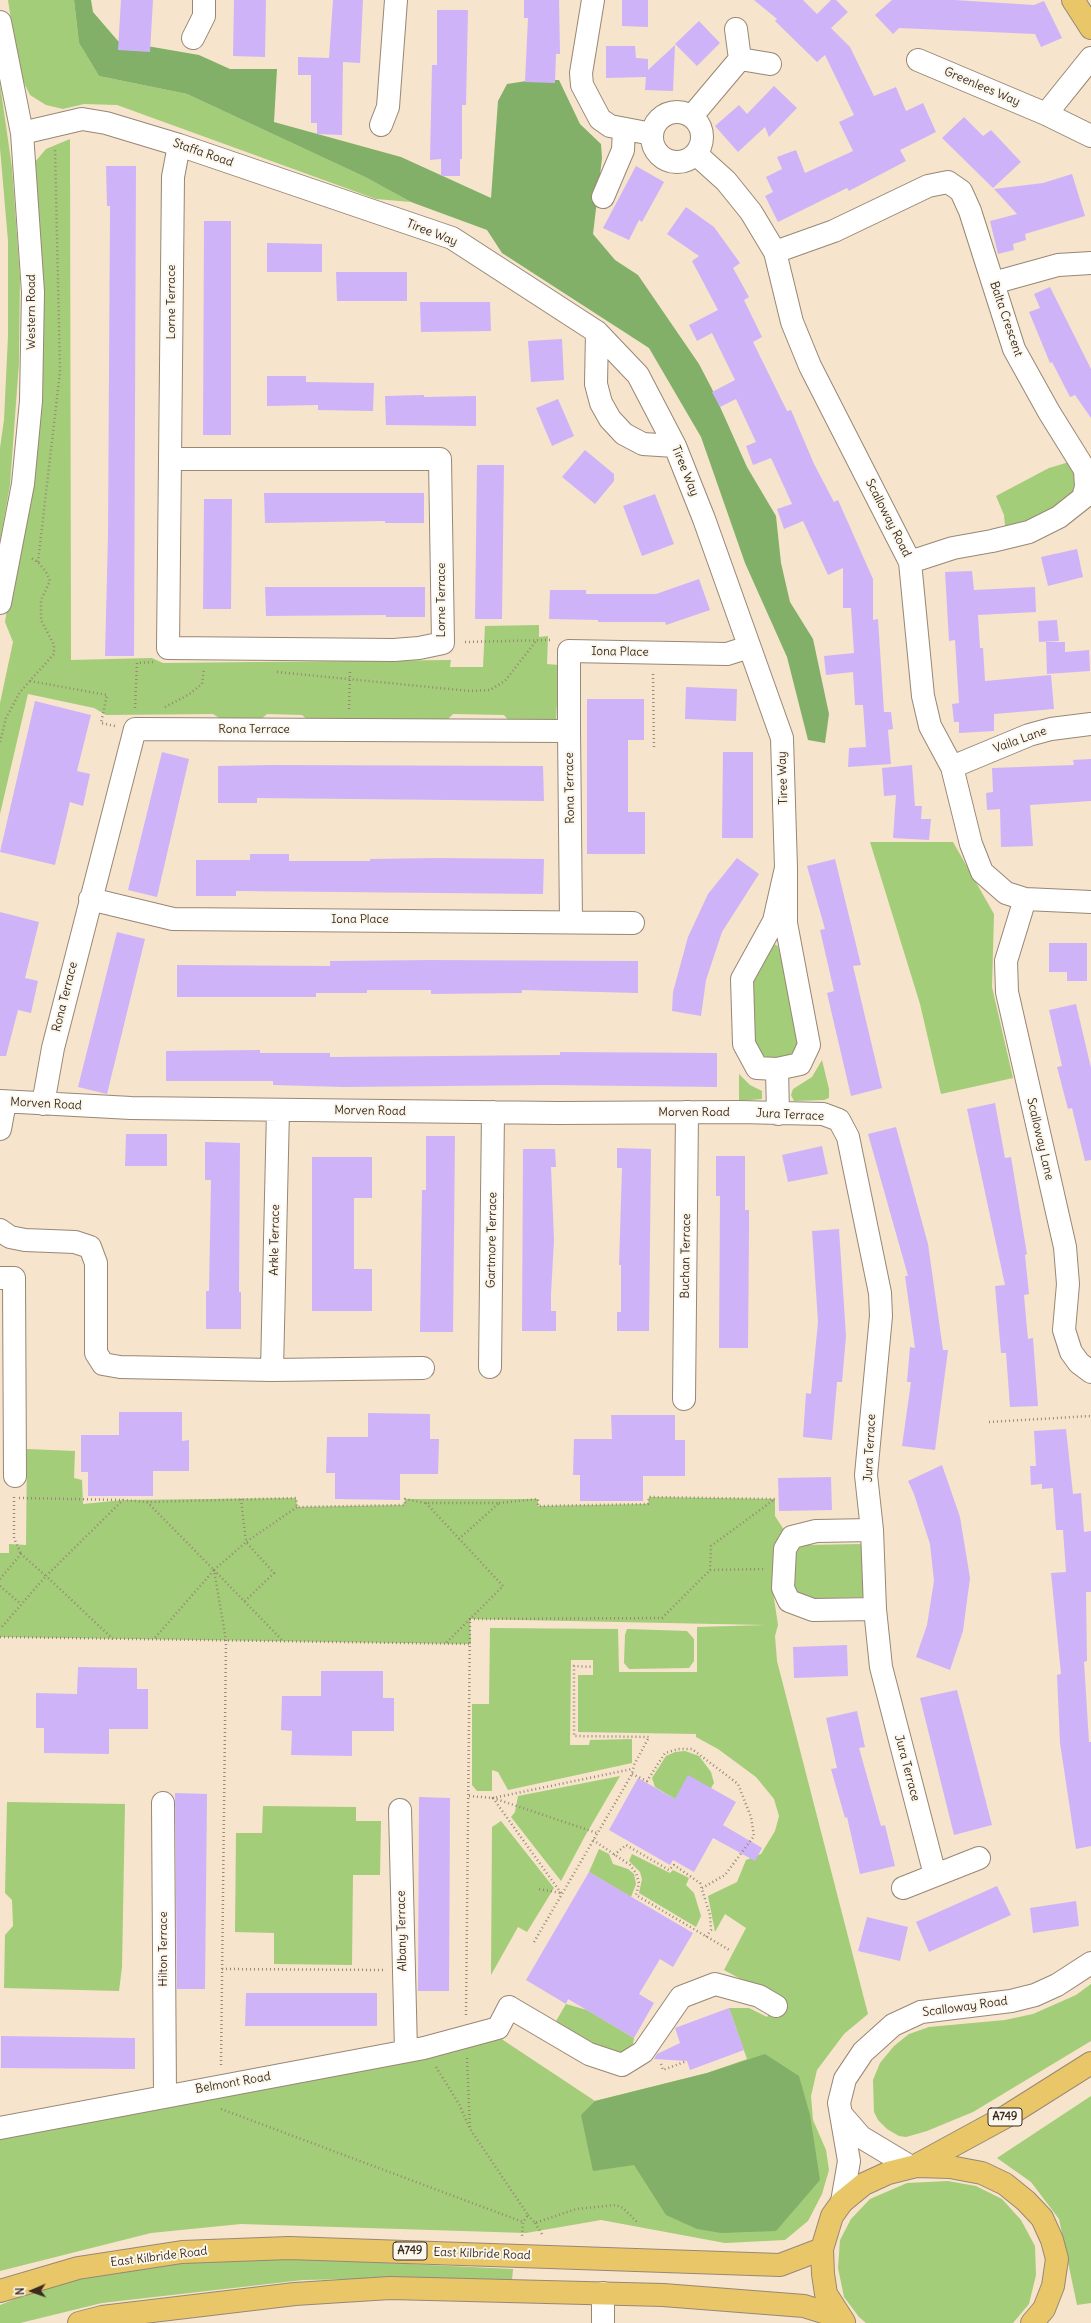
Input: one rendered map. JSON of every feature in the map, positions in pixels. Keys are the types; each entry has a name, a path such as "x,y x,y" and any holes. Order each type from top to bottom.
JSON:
{"main road":[{"path":"1073,0 1091,28"},
{"name":"A749","path":"914,2166 1007,2116 1091,2063"},
{"path":"842,2320 826,2294 822,2249 832,2216 842,2202 870,2181 888,2172 914,2166 950,2167 982,2173 1004,2184 1026,2201 1042,2218 1052,2240 1057,2259 1053,2286 1044,2309 1032,2323"},
{"name":"East Kilbride Road","path":"0,2291 78,2268 182,2252 289,2248 780,2265 822,2249"},
{"path":"79,2323 102,2317 131,2318 295,2294 390,2288 664,2295 804,2306 842,2320"}],"street":[{"path":"193,38 204,16 204,0"},
{"path":"381,125 388,107 396,0"},
{"path":"593,0 581,73 582,85 600,119 610,126 652,134"},
{"name":"Western Road","path":"0,22 22,134 33,292 31,393 23,484 0,603"},
{"path":"692,116 740,59 736,29"},
{"path":"1046,114 1091,58"},
{"path":"740,59 770,64"},
{"name":"Greenlees Way","path":"918,60 1046,114 1091,136"},
{"path":"684,112 692,116 702,130 703,138 696,154 682,162 666,160 655,149 652,134 657,122 667,113 684,112"},
{"name":"Staffa Road","path":"22,134 82,118 106,123 179,145 381,214"},
{"path":"603,197 623,150 624,129"},
{"name":"Lorne Terrace","path":"170,459 440,460 443,643 419,648 168,648 170,459 173,177 179,145"},
{"name":"Scalloway Road","path":"696,154 726,181 752,212 775,252 792,322 810,366 910,562 923,696 930,726 952,767 971,844 982,872 1006,893 1025,899 1091,902"},
{"name":"Balta Crescent","path":"775,252 834,231 928,186 948,182 961,191 970,211 1014,349 1049,412 1085,470 1086,487 1083,498 1059,517 1029,532 953,548 910,562"},
{"name":"Tiree Way","path":"381,214 452,238 597,332 638,374 675,446 782,738 786,868 786,923 809,1045 800,1064 777,1069 757,1068 744,1044 742,979 774,920 786,868"},
{"path":"993,283 1058,265 1091,263"},
{"path":"597,332 596,384 601,403 610,419 624,434 643,444 675,446"},
{"name":"Iona Place","path":"569,731 569,651 727,654 749,646"},
{"name":"Vaila Lane","path":"952,767 1029,735 1050,729 1091,724"},
{"name":"Rona Terrace","path":"43,1104 53,1048 90,899 135,729 569,731 571,922"},
{"name":"Iona Place","path":"90,899 173,919 634,923"},
{"name":"Scalloway Lane","path":"1025,899 1006,961 1007,992 1065,1247 1068,1284 1064,1330 1071,1352 1079,1363 1091,1372"},
{"path":"777,1069 778,1114"},
{"path":"0,1129 2,1102"},
{"name":"Morven Road","path":"2,1102 131,1108 278,1110 739,1112"},
{"name":"Arkle Terrace","path":"272,1370 278,1110"},
{"name":"Gartmore Terrace","path":"490,1367 493,1112"},
{"name":"Buchan Terrace","path":"684,1399 688,1112"},
{"name":"Jura Terrace","path":"739,1112 823,1114 839,1120 848,1137 880,1293 881,1316 866,1475 872,1530 875,1609 881,1667 935,1875"},
{"path":"0,1230 10,1237 25,1240 75,1242 90,1247 96,1263 96,1353 103,1364 120,1367 272,1370 423,1368"},
{"path":"0,1278 14,1278 15,1476"},
{"path":"872,1530 816,1531 792,1537 785,1549 783,1588 789,1601 813,1610 875,1609"},
{"name":"Hilton Terrace","path":"163,1803 165,2095"},
{"name":"Albany Terrace","path":"400,1810 402,1970 415,2050"},
{"path":"903,1888 979,1858"},
{"name":"Scalloway Road","path":"842,2202 849,2161 840,2114 841,2091 850,2070 863,2052 893,2025 921,2012 1011,2001 1035,1995 1057,1985 1091,1963"},
{"name":"Belmont Road","path":"0,2128 165,2095 415,2050 466,2038 498,2028 509,2007 590,2054 622,2065 643,2052 681,1997 688,1994 715,1984 759,1996 776,2006"},
{"path":"840,2114 862,2137 914,2166"},
{"path":"603,2293 603,2323"}],"path":[{"path":"0,742 6,718 20,692 54,654 54,645 42,620 41,600 50,581 46,572 38,562 11,548"},
{"path":"443,643 555,640"},
{"path":"269,671 470,691 490,690 505,681 536,641"},
{"path":"30,681 107,695 101,724 135,729 137,663 157,662 168,648"},
{"path":"157,729 160,714 164,707 188,695 202,684 204,648"},
{"path":"347,730 350,680 349,649"},
{"path":"653,666 654,750"},
{"path":"990,1422 1091,1416"},
{"path":"15,1476 14,1538 22,1554 113,1639"},
{"path":"154,1639 214,1570 246,1542 297,1507 405,1505 405,1499 426,1503 499,1503 538,1499 538,1506 648,1504 649,1497 775,1499 711,1546 710,1570 662,1618 470,1619"},
{"path":"14,1498 124,1500 147,1502 296,1498 297,1507"},
{"path":"241,1499 246,1542 274,1573 244,1602"},
{"path":"0,1629 46,1576 124,1500"},
{"path":"147,1502 284,1641"},
{"path":"426,1503 503,1586 445,1644"},
{"path":"458,1539 499,1503"},
{"path":"0,1579 22,1554"},
{"path":"710,1570 784,1568"},
{"path":"214,1570 226,1640 221,2085"},
{"path":"0,1586 22,1604"},
{"path":"470,1619 471,1644 466,2038 470,2129"},
{"path":"0,1637 471,1644"},
{"path":"534,1942 561,1893 632,1774 632,1769 649,1737 574,1736 574,1666 594,1667"},
{"path":"632,1774 647,1781 665,1753 678,1749 692,1749 738,1784 751,1817 754,1836 725,1875 702,1888"},
{"path":"493,1798 632,1769"},
{"path":"469,1796 493,1798 597,1833"},
{"path":"493,1798 561,1893"},
{"path":"593,1840 630,1865 636,1873 639,1883 636,1895 731,1951"},
{"path":"614,1855 626,1845 669,1870 674,1865 700,1883 710,1915 711,1930 706,1937"},
{"path":"539,1890 561,1893"},
{"path":"222,1969 402,1970"},
{"path":"415,2050 459,2104 470,2129 544,2236"},
{"path":"217,2108 523,2222"},
{"path":"535,2223 576,2209 616,2204 623,2208 637,2222"},
{"path":"522,2238 523,2222 528,2214"}],"green space":[{"path":"8,0 74,0 79,43 99,76 187,94 365,177 411,202 376,199 117,105 84,104 63,109 46,105 30,95 19,73"},
{"path":"74,0 91,0 93,12 118,41 199,55 230,69 277,69 274,122 401,157 491,198 498,101 507,84 533,80 559,80 580,124 601,144 602,158 593,234 615,260 638,275 699,364 712,389 747,467 776,516 781,563 790,602 813,639 829,714 825,743 808,740 787,657 745,563 701,437 649,348 502,253 487,230 411,202 365,177 187,94 99,76 79,43"},
{"path":"0,84 12,168 20,277 19,363 10,485 0,541 0,448 4,420 8,336 8,241 0,148"},
{"path":"70,139 71,660 152,658 163,663 451,660 450,667 483,667 485,626 539,625 539,637 548,636 547,664 559,665 556,722 510,722 504,715 453,714 444,723 310,722 302,715 267,714 259,721 224,721 213,714 106,715 94,708 28,694 0,814 0,703 13,642 5,622 29,467 29,169 46,149"},
{"path":"1076,460 1081,495 1006,536 1004,515 996,496 1049,468"},
{"path":"870,842 953,842 994,914 992,987 1013,1078 941,1094 920,1004"},
{"path":"774,944 778,946 793,1006 799,1043 796,1054 775,1059 762,1056 754,1048 753,996 754,977"},
{"path":"822,1060 829,1089 829,1098 824,1100 794,1101 791,1095 793,1089 812,1077"},
{"path":"739,1074 750,1085 762,1091 762,1099 739,1101"},
{"path":"27,1449 75,1451 74,1478 82,1480 83,1504 123,1500 296,1498 297,1507 404,1505 405,1499 538,1499 538,1506 648,1504 649,1497 775,1499 775,1516 784,1530 773,1592 778,1625 775,1636 777,1661 868,2014 844,2034 817,2070 811,2096 813,2120 826,2150 829,2170 822,2194 808,2221 785,2240 725,2243 601,2220 526,2233 241,2224 151,2233 0,2271 0,2136 500,2038 595,2101 707,2073 747,2059 729,2008 749,2008 767,2017 778,1999 724,1970 746,1928 725,1914 715,1932 708,1896 737,1882 746,1860 761,1854 775,1831 779,1816 774,1799 756,1777 718,1749 696,1737 696,1734 578,1732 578,1675 593,1675 593,1660 571,1660 570,1745 589,1745 590,1740 632,1739 632,1763 508,1790 498,1772 492,1770 492,1791 477,1791 472,1785 472,1704 489,1704 490,1628 618,1629 619,1672 697,1672 697,1627 766,1625 470,1619 471,1644 0,1637 0,1553 9,1553 9,1544 26,1545"},
{"path":"863,1544 864,1597 806,1599 798,1595 795,1587 794,1557 798,1548 807,1545"},
{"path":"627,1629 687,1631 694,1639 694,1661 689,1668 629,1669 624,1663 625,1635"},
{"path":"685,1751 699,1756 711,1772 714,1783 711,1788 675,1799 655,1787 652,1778 666,1756 675,1752"},
{"path":"620,1776 561,1881 511,1817 515,1812 518,1796"},
{"path":"7,1802 125,1804 122,1967 119,1991 4,1988 5,1935 13,1926 12,1900 5,1893"},
{"path":"263,1806 356,1807 356,1821 381,1821 380,1875 353,1875 352,1965 274,1964 274,1933 235,1932 236,1833 262,1833"},
{"path":"501,1821 554,1888 527,1932 518,1927 491,1975 492,1827"},
{"path":"599,1849 609,1854 613,1864 628,1869 634,1874 636,1884 631,1897 589,1872"},
{"path":"632,1854 670,1873 673,1870 689,1878 686,1885 694,1893 701,1916 696,1927 639,1893 642,1879 640,1872 629,1861"},
{"path":"1091,1984 1091,2041 973,2112 927,2131 906,2137 899,2136 887,2129 878,2120 874,2112 873,2080 880,2063 894,2046 909,2034 929,2027 1005,2020 1033,2014 1076,1995"},
{"path":"566,2004 587,2010 634,2038 633,2044 617,2059 552,2028"},
{"path":"765,2054 799,2076 810,2115 820,2180 776,2231 721,2233 697,2229 666,2215 634,2165 593,2171 581,2115 595,2101 707,2073"},
{"path":"1091,2096 1091,2303 1077,2305 1059,2219 1031,2182 997,2158"},
{"path":"948,2181 976,2186 1002,2199 1021,2220 1035,2246 1036,2275 1029,2304 1013,2323 866,2323 859,2317 844,2297 838,2268 840,2240 851,2219 870,2199 907,2183"},
{"path":"303,2259 513,2269 512,2281 402,2278 303,2280 102,2303 20,2323 0,2323 0,2305 35,2291 99,2274 211,2260"}],"building":[{"path":"121,0 153,0 150,52 118,50"},
{"path":"234,0 266,0 265,57 233,56"},
{"path":"333,0 363,0 360,63 343,62 342,135 317,134 317,123 311,123 311,75 298,75 298,57 329,58"},
{"path":"524,0 559,0 560,54 556,54 555,83 525,82 528,18 524,18"},
{"path":"622,0 648,0 648,27 622,26"},
{"path":"754,0 803,0 817,14 831,0 836,0 848,12 831,28 850,47 874,96 896,87 906,111 923,103 936,132 900,150 906,161 849,191 847,188 778,222 765,196 773,192 766,177 782,169 777,157 796,150 805,173 853,151 839,122 854,115 825,55 817,62 775,21 777,19"},
{"path":"892,0 954,0 1034,5 1044,1 1062,38 1041,47 1035,34 899,28 893,34 875,15"},
{"path":"437,10 468,10 466,105 462,105 462,159 460,159 460,176 441,176 441,159 430,160 432,65 437,65"},
{"path":"699,21 720,43 697,66 675,44"},
{"path":"675,45 673,91 645,90 646,77 606,78 606,46 635,46 636,58 648,59 648,70"},
{"path":"774,86 797,108 769,137 765,127 738,152 715,126 739,105 747,114"},
{"path":"964,117 983,136 991,130 1021,162 993,188 942,138"},
{"path":"106,166 136,166 134,656 105,656 108,535 110,206 107,206"},
{"path":"636,166 664,182 642,222 639,220 629,240 603,228"},
{"path":"1072,174 1085,216 1025,234 1026,240 1013,244 1014,250 998,254 990,221 1017,214 994,189 1043,183"},
{"path":"686,207 714,227 740,263 733,268 749,297 744,300 762,337 753,342 787,411 791,410 814,464 834,502 838,500 873,579 873,620 878,619 884,712 891,712 893,729 888,730 891,764 848,767 849,748 866,747 863,705 855,705 853,672 826,675 824,656 854,653 851,608 843,608 843,568 828,575 803,521 784,529 777,509 792,504 771,458 753,465 746,446 756,442 736,399 720,407 712,392 735,380 712,333 697,341 689,325 718,310 692,261 699,256 667,234"},
{"path":"204,221 231,221 231,435 203,435"},
{"path":"267,243 322,244 322,272 267,272"},
{"path":"336,272 407,272 407,301 337,301"},
{"path":"1050,287 1091,369 1091,418 1075,395 1070,397 1052,362 1050,363 1029,312 1040,308 1034,294"},
{"path":"420,302 490,302 491,331 421,332"},
{"path":"562,339 564,380 531,382 528,341"},
{"path":"267,376 306,376 306,382 374,383 373,411 318,410 318,405 267,406"},
{"path":"424,395 424,397 476,396 476,426 386,425 385,396"},
{"path":"558,399 574,436 552,446 536,408"},
{"path":"585,450 614,474 614,481 595,504 562,477"},
{"path":"477,465 504,465 502,619 475,619"},
{"path":"264,493 424,493 424,523 385,523 385,521 265,523"},
{"path":"655,494 674,544 642,556 623,506"},
{"path":"204,499 232,499 231,609 203,609"},
{"path":"1077,549 1083,577 1048,586 1041,557"},
{"path":"972,571 974,590 1035,587 1036,612 978,615 980,648 983,648 985,681 1051,675 1054,709 994,714 994,731 959,733 959,722 954,722 952,704 959,703 955,640 949,641 945,572"},
{"path":"699,579 710,610 666,625 665,622 598,622 598,620 549,619 550,590 586,590 586,594 656,594"},
{"path":"265,587 425,587 425,617 386,617 386,615 266,616"},
{"path":"1057,620 1059,641 1039,642 1038,621"},
{"path":"1046,642 1065,642 1065,652 1089,650 1090,671 1047,674"},
{"path":"686,687 737,689 736,721 685,719"},
{"path":"587,699 644,699 644,740 628,740 628,812 645,812 645,854 587,854"},
{"path":"35,701 91,715 77,771 90,774 83,806 70,802 55,865 0,852"},
{"path":"162,752 189,759 157,897 128,890"},
{"path":"723,752 753,752 753,838 722,838"},
{"path":"1091,759 1091,801 1030,805 1033,846 1001,847 1000,809 987,810 986,793 993,792 992,768 1074,765 1073,760"},
{"path":"912,765 915,806 922,806 921,819 931,819 929,840 893,838 896,795 884,796 882,768"},
{"path":"218,766 543,766 544,801 257,798 257,803 218,803"},
{"path":"250,854 289,854 289,861 370,861 370,859 437,858 544,859 543,894 236,891 236,896 196,896 196,860 250,860"},
{"path":"737,858 759,874 722,932 706,980 701,1016 672,1011 673,992 688,937 708,894"},
{"path":"835,859 861,965 853,966 882,1088 851,1096 827,993 834,991 820,930 825,929 807,866"},
{"path":"0,912 39,922 25,978 38,981 31,1013 18,1010 6,1056 0,1056"},
{"path":"117,932 145,939 107,1094 78,1087"},
{"path":"1049,943 1087,943 1087,981 1067,981 1067,972 1049,972"},
{"path":"330,961 638,961 638,993 522,990 522,993 431,994 431,990 367,990 367,993 316,993 316,997 177,997 177,965 330,966"},
{"path":"1076,1004 1091,1068 1091,1160 1085,1161 1072,1108 1068,1109 1057,1067 1062,1066 1049,1010"},
{"path":"260,1050 260,1053 330,1053 330,1057 560,1055 560,1052 717,1053 717,1087 550,1085 343,1087 273,1085 273,1081 166,1081 166,1051"},
{"path":"995,1103 1005,1158 1011,1157 1027,1254 1025,1255 1029,1294 1024,1295 1028,1339 1033,1338 1038,1406 1010,1407 1006,1353 1001,1353 995,1286 1005,1285 967,1109"},
{"path":"896,1127 928,1244 943,1350 948,1350 935,1450 902,1446 911,1382 907,1382 910,1347 915,1348 905,1276 908,1276 868,1134"},
{"path":"126,1134 167,1134 167,1166 125,1166"},
{"path":"426,1136 455,1136 453,1332 420,1332 422,1190 426,1190"},
{"path":"205,1142 240,1143 239,1292 241,1292 241,1329 206,1329 206,1291 209,1291 211,1180 205,1180"},
{"path":"822,1146 828,1174 788,1182 782,1155"},
{"path":"617,1148 651,1149 649,1331 617,1331 617,1312 621,1312 621,1265 619,1265 622,1168 617,1168"},
{"path":"523,1149 555,1149 556,1167 551,1167 554,1240 551,1311 556,1311 556,1331 522,1331"},
{"path":"716,1156 745,1156 745,1210 749,1210 748,1348 719,1348 720,1196 716,1196"},
{"path":"312,1157 372,1157 372,1198 354,1198 354,1269 372,1269 372,1311 312,1311"},
{"path":"839,1229 846,1336 842,1382 837,1382 832,1440 803,1437 806,1393 811,1394 818,1322 812,1231"},
{"path":"119,1412 182,1412 182,1441 189,1440 189,1471 153,1471 153,1496 88,1496 88,1472 81,1472 81,1435 119,1435"},
{"path":"368,1413 430,1414 430,1439 439,1439 438,1474 400,1474 400,1500 335,1499 335,1473 326,1473 327,1437 368,1437"},
{"path":"611,1415 675,1415 675,1440 685,1440 685,1476 643,1476 643,1501 580,1501 580,1475 573,1475 574,1439 612,1439"},
{"path":"1066,1429 1073,1494 1081,1493 1084,1532 1091,1531 1091,1592 1086,1592 1087,1661 1084,1662 1089,1742 1091,1742 1091,1846 1076,1849 1060,1743 1057,1675 1061,1674 1051,1573 1066,1572 1063,1530 1056,1530 1053,1488 1042,1489 1042,1484 1031,1485 1030,1466 1036,1466 1034,1431"},
{"path":"942,1465 960,1517 970,1578 963,1631 950,1670 916,1657 927,1625 934,1581 930,1544 914,1494 908,1481"},
{"path":"831,1477 832,1510 779,1511 778,1478"},
{"path":"847,1645 848,1676 794,1678 793,1647"},
{"path":"78,1667 137,1668 137,1689 148,1689 148,1729 109,1729 109,1754 44,1753 44,1728 36,1728 36,1693 77,1694"},
{"path":"321,1671 383,1671 383,1698 394,1698 394,1731 352,1731 352,1756 291,1755 292,1731 281,1730 282,1696 321,1696"},
{"path":"957,1690 992,1825 954,1835 920,1698"},
{"path":"857,1711 865,1747 859,1748 881,1826 885,1825 895,1866 860,1874 847,1817 845,1818 831,1769 837,1768 826,1718"},
{"path":"688,1775 736,1802 723,1825 762,1848 755,1861 713,1838 694,1872 673,1860 670,1865 609,1830 638,1778 675,1799"},
{"path":"175,1793 207,1794 205,1989 177,1989"},
{"path":"419,1797 450,1798 449,1991 418,1991"},
{"path":"589,1872 693,1933 673,1967 660,1959 639,1994 654,2003 634,2038 568,1999 566,2004 526,1980"},
{"path":"997,1886 1011,1915 929,1952 916,1922"},
{"path":"1076,1901 1079,1926 1033,1933 1030,1908"},
{"path":"867,1917 908,1927 900,1961 858,1951"},
{"path":"246,1993 377,1993 377,2026 245,2026"},
{"path":"729,2008 744,2050 690,2070 687,2061 654,2059 657,2054 680,2043 675,2028"},
{"path":"1,2036 135,2038 135,2069 1,2068"}]}
